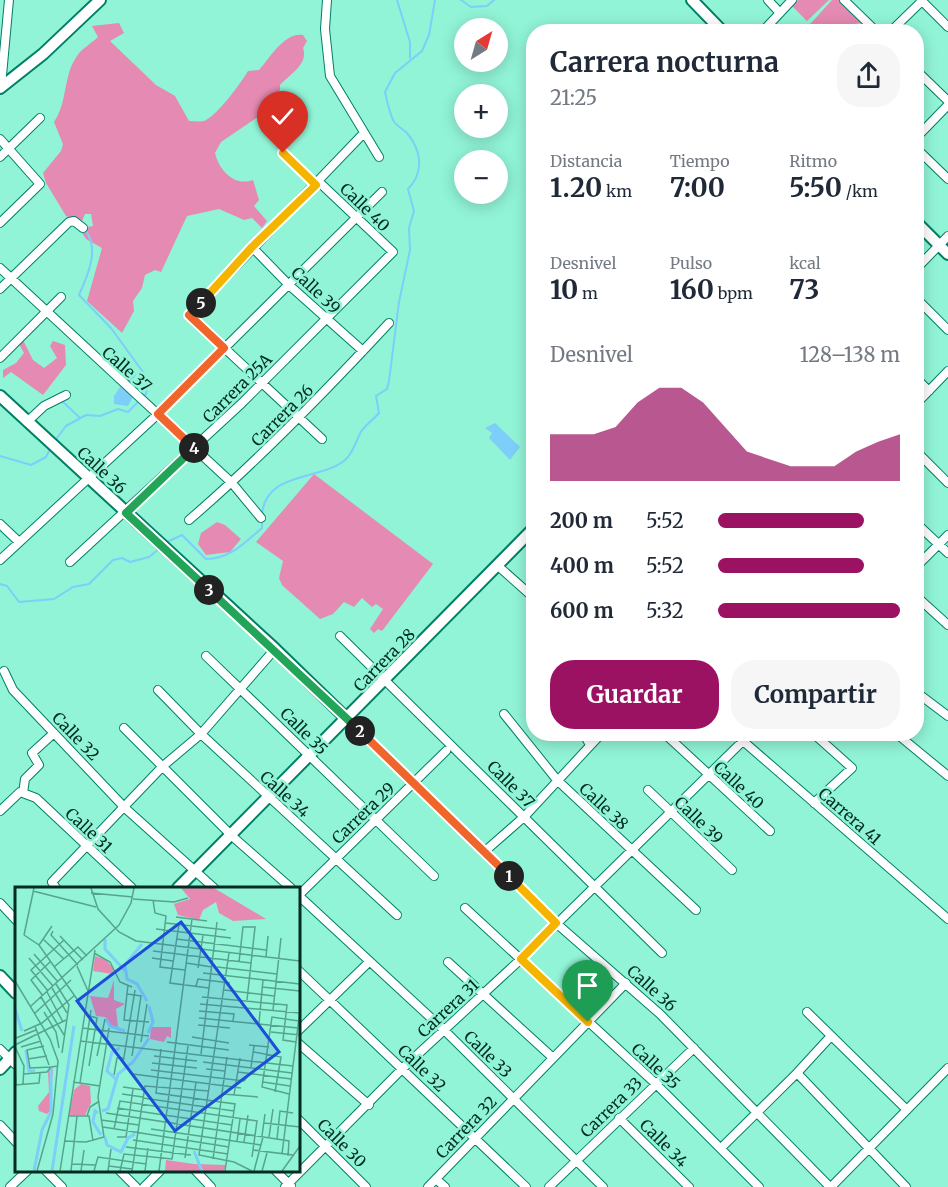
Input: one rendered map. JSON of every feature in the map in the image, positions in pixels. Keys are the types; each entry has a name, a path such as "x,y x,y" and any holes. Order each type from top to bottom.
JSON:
{"street":[{"path":"0,87 9,0"},
{"path":"0,87 43,54 100,0"},
{"path":"327,0 325,28 330,76 379,157"},
{"path":"692,0 715,24"},
{"path":"768,0 780,13"},
{"path":"770,24 792,0"},
{"path":"844,0 869,24"},
{"path":"898,24 922,0 948,27"},
{"path":"924,78 948,101"},
{"path":"924,130 948,105"},
{"path":"0,158 40,118"},
{"path":"322,439 189,315 363,134"},
{"path":"0,139 40,184 0,224"},
{"name":"Calle 40","path":"283,153 393,252"},
{"path":"924,156 948,178"},
{"path":"0,560 224,348 382,192"},
{"path":"0,289 69,222 74,221 83,228"},
{"path":"924,230 948,254"},
{"path":"924,261 948,236"},
{"name":"Calle 39","path":"252,247 289,285 363,351"},
{"name":"Carrera 25A","path":"70,562 126,513 262,383 393,252"},
{"name":"Calle 37","path":"0,268 45,313 232,483 261,518"},
{"path":"0,358 61,297"},
{"path":"924,306 948,330"},
{"name":"Carrera 26","path":"189,520 232,483 300,417 389,323"},
{"path":"924,396 948,371"},
{"path":"924,386 929,391"},
{"name":"Calle 36","path":"0,396 184,568 275,649 556,923 626,983 694,1048 830,1187"},
{"path":"27,422 44,406 66,396"},
{"path":"924,459 948,483"},
{"path":"0,524 18,542"},
{"path":"924,531 948,553"},
{"path":"924,559 948,535"},
{"name":"Carrera 28","path":"179,887 269,799 526,536"},
{"path":"497,565 526,591"},
{"path":"924,603 948,625"},
{"name":"Calle 37","path":"340,636 662,953"},
{"path":"54,886 163,766 201,734 275,649"},
{"name":"Calle 35","path":"206,656 241,687 375,821 434,876"},
{"name":"Calle 32","path":"4,671 13,690 125,808 213,887"},
{"name":"Calle 34","path":"158,690 269,799 397,915"},
{"path":"924,698 948,716"},
{"name":"Calle 38","path":"504,714 557,780 696,910"},
{"path":"124,728 232,836 290,887"},
{"path":"0,810 14,796 24,793 24,778 39,765 32,753 54,733"},
{"path":"588,741 590,745"},
{"path":"484,852 524,816 594,741"},
{"name":"Calle 40","path":"672,741 770,831"},
{"name":"Carrera 31","path":"289,1186 326,1145 404,1068 521,959 742,741"},
{"name":"Carrera 41","path":"742,741 948,919"},
{"path":"814,803 852,768 822,741"},
{"path":"906,741 948,776"},
{"name":"Carrera 29","path":"300,895 446,751"},
{"name":"Calle 39","path":"648,790 732,870"},
{"name":"Calle 31","path":"24,793 36,798 131,887"},
{"name":"Calle 33","path":"300,897 444,1030 603,1187"},
{"path":"0,903 15,919"},
{"name":"Calle 35","path":"465,908 655,1083 759,1187"},
{"path":"300,1030 369,962"},
{"path":"448,962 552,1057"},
{"name":"Calle 32","path":"300,972 328,1001 404,1068 473,1138 526,1187"},
{"path":"0,976 15,992"},
{"name":"Carrera 32","path":"428,1187 473,1138 626,983"},
{"path":"807,1012 906,1110"},
{"path":"721,1148 831,1036"},
{"path":"300,1045 369,1105"},
{"name":"Carrera 33","path":"549,1187 694,1048"},
{"path":"0,1049 14,1059 0,1069"},
{"path":"830,1187 948,1068"},
{"path":"797,1073 906,1187"},
{"name":"Calle 34","path":"619,1118 689,1187"},
{"name":"Calle 30","path":"300,1121 366,1187"},
{"path":"0,1125 15,1141"},
{"path":"10,1187 26,1172"},
{"path":"47,1172 62,1187"},
{"path":"121,1172 136,1187"},
{"path":"144,1187 159,1172"},
{"path":"197,1172 212,1187"},
{"path":"277,1172 289,1186"},
{"path":"436,1179 445,1187"}],"shaded area":[{"path":"798,0 829,0 807,21 792,6"},
{"path":"832,0 844,0 867,22 809,24"},
{"path":"119,23 124,33 110,41 156,85 175,96 189,121 204,121 210,118 228,99 248,71 259,70 284,42 296,35 303,35 307,41 303,48 301,64 280,85 280,90 258,117 221,142 215,153 228,176 246,182 253,180 259,200 254,206 267,221 262,228 252,218 244,220 219,209 187,216 161,272 155,270 145,275 142,288 133,301 134,311 122,333 87,301 102,248 86,239 82,233 87,227 93,226 91,214 85,214 82,221 66,216 46,183 43,173 61,151 63,144 54,122 62,106 73,63 81,51 98,37 92,26"},
{"path":"23,340 33,360 44,368 57,358 50,346 53,341 65,345 66,365 43,395 11,372 3,378 3,370 16,363 24,353 19,344"},
{"path":"314,474 433,564 382,631 378,629 374,633 370,629 383,609 376,604 372,607 362,598 354,607 344,602 333,614 320,619 282,585 279,578 283,561 256,542"},
{"path":"217,522 225,525 241,539 230,552 206,555 198,544 201,533"}],"water":[{"path":"120,360 136,375 130,382 110,370 115,361"},
{"path":"122,384 133,397 128,406 114,404 114,396"},
{"path":"495,423 520,447 510,460 489,438 492,433 485,428"}],"waterway":[{"path":"397,0 410,42 410,58"},
{"path":"262,515 265,501 283,484 334,467 345,460 361,431 379,413 376,396 387,389 389,381 399,302 410,250 409,228 414,211 408,189 419,169 416,147 407,133 393,120 385,92 395,73 422,51 429,35 435,0"},
{"path":"461,0 471,7 487,6 494,0"},
{"path":"54,442 66,426 86,415 100,416 118,409 128,412 146,394 148,379 111,328 79,295 89,270 92,253 92,245 85,230"},
{"path":"60,399 79,417"},
{"path":"0,456 31,465 46,457 51,447"},
{"path":"167,542 182,535 206,559 215,558 230,553 243,544 262,528 262,521"},
{"path":"0,584 7,586 19,602 54,599 73,587 89,584 113,560 122,558 130,562 149,557 160,548"}],"route":[{"path":"283,153 316,185 252,247 189,315 224,348 158,414 194,448 126,513 275,649 556,923 521,959 588,1022"}]}
